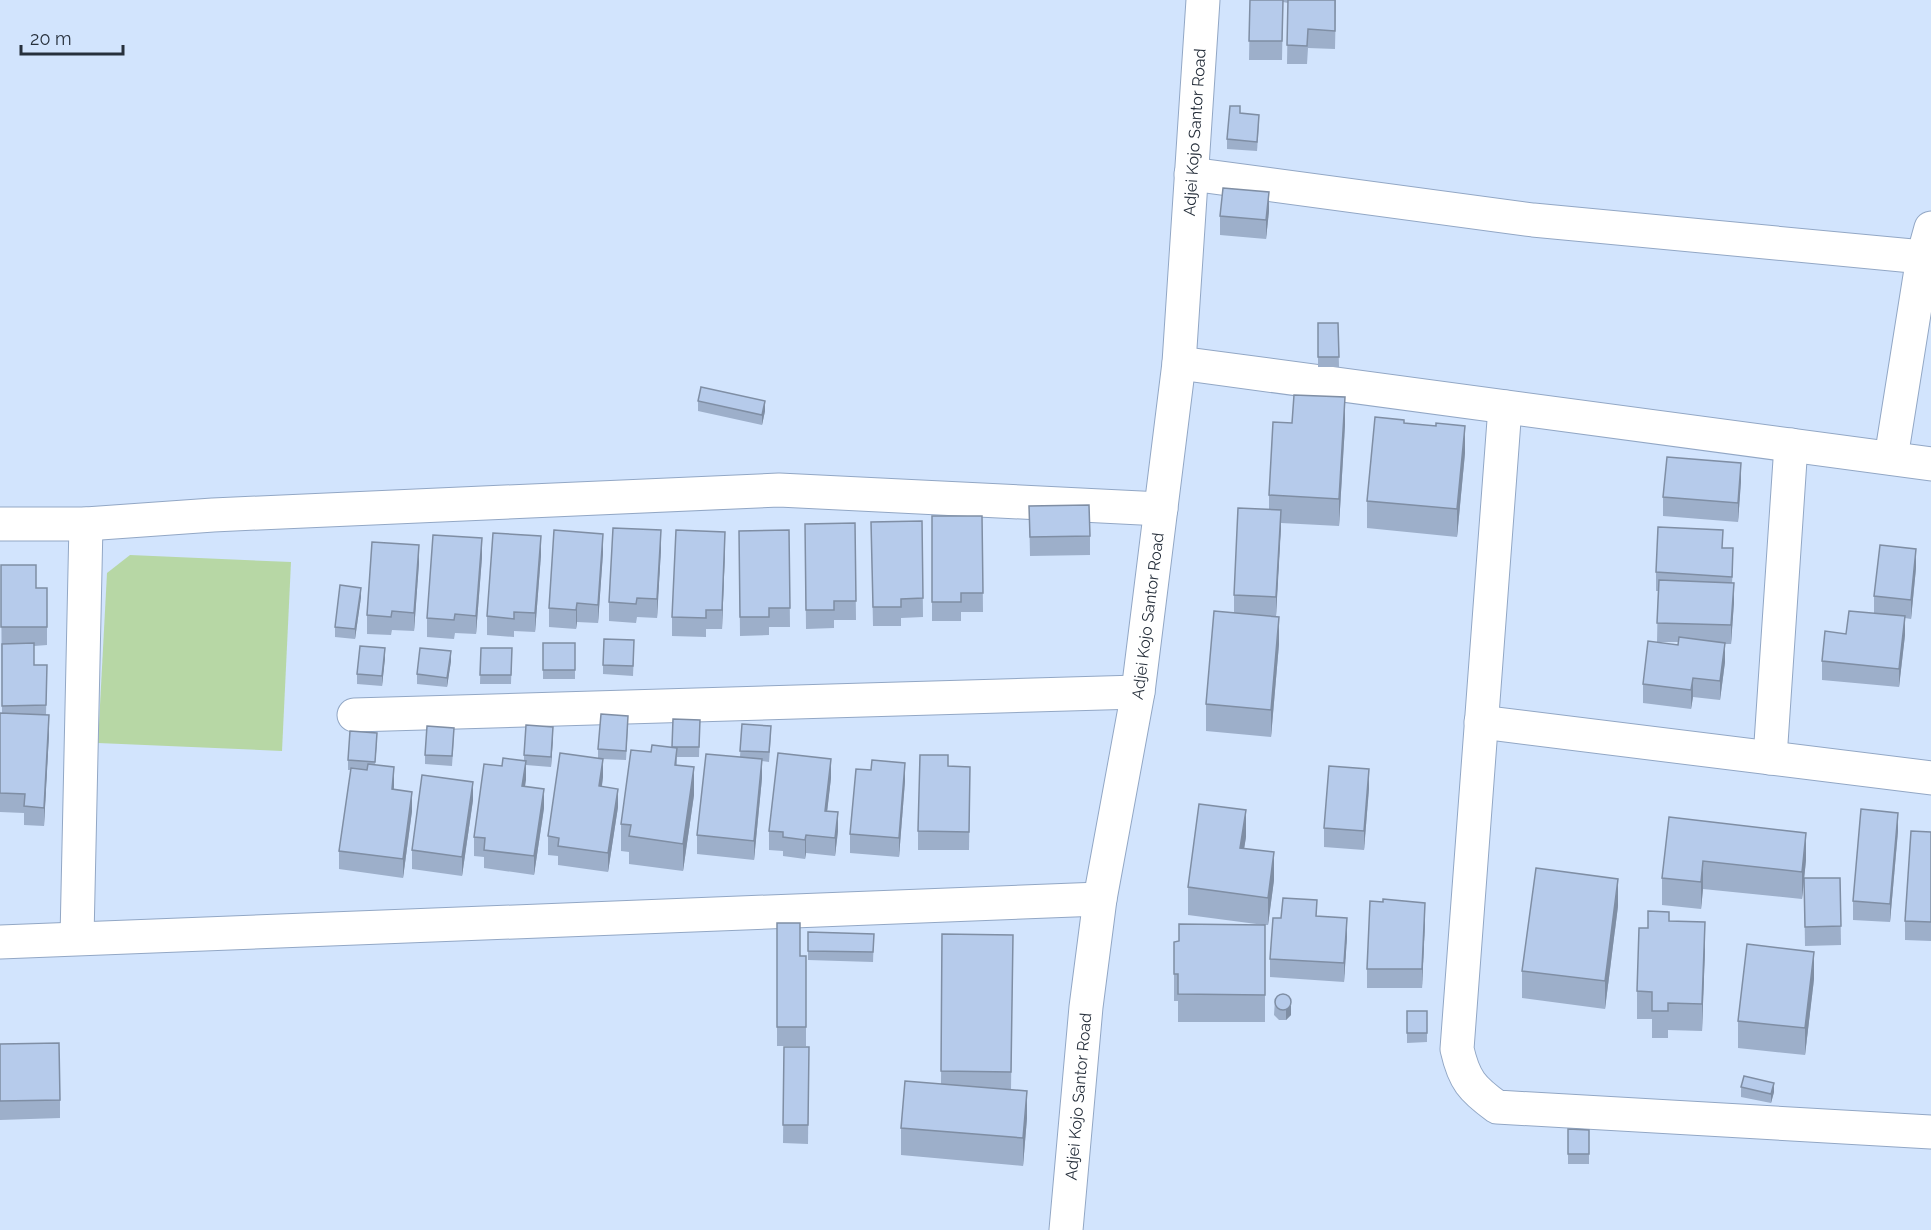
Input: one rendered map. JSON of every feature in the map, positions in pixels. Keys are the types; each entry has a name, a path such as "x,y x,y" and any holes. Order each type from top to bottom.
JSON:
{"street":[{"name":"Adjei Kojo Santor Road","path":"1066,1230 1086,1008 1100,899 1138,692 1179,363 1203,0"},
{"path":"1191,174 1533,220 1927,242 1891,458"},
{"path":"1179,363 1931,464"},
{"path":"1505,407 1457,1049 1462,1072 1478,1093 1497,1107 1931,1132"},
{"path":"1770,758 1791,445"},
{"path":"0,524 86,524 213,515 779,490 1161,509"},
{"path":"76,938 86,524"},
{"path":"354,715 1138,692"},
{"path":"1481,722 1931,778"},
{"path":"0,942 1100,899"}],"green space":[{"path":"130,555 291,562 282,751 98,743 107,573"}],"building":[{"path":"1250,0 1283,0 1282,41 1249,41"},
{"path":"1288,0 1335,0 1335,31 1308,29 1307,46 1287,45"},
{"path":"1230,106 1240,106 1240,113 1259,115 1257,142 1227,139"},
{"path":"1223,188 1269,192 1266,220 1220,216"},
{"path":"1318,323 1338,323 1339,357 1318,357"},
{"path":"701,387 765,401 762,415 698,401"},
{"path":"1294,395 1345,397 1339,499 1269,495 1273,422 1292,423"},
{"path":"1375,417 1404,420 1404,423 1465,426 1457,509 1367,501"},
{"path":"1667,457 1741,463 1738,503 1663,497"},
{"path":"1089,505 1090,536 1030,537 1029,506"},
{"path":"1238,508 1281,510 1276,597 1234,595"},
{"path":"932,516 982,516 983,593 961,593 961,602 932,602"},
{"path":"922,521 923,598 901,599 901,607 873,607 871,522"},
{"path":"855,523 856,601 834,601 834,610 806,610 805,524"},
{"path":"1658,527 1723,530 1722,548 1733,548 1732,577 1656,572"},
{"path":"613,528 661,530 657,599 637,598 636,604 609,602"},
{"path":"554,530 603,534 598,605 577,603 576,610 549,608"},
{"path":"676,530 725,532 722,610 706,610 706,618 672,617"},
{"path":"789,530 790,608 769,608 769,617 740,617 739,531"},
{"path":"493,533 541,536 535,613 514,612 514,619 487,616"},
{"path":"433,535 482,538 476,616 455,614 454,620 427,618"},
{"path":"372,542 419,545 414,613 392,611 391,617 367,615"},
{"path":"1880,545 1916,549 1911,600 1874,596"},
{"path":"1,565 36,565 36,588 47,588 47,627 1,627"},
{"path":"1659,580 1734,583 1731,625 1657,623"},
{"path":"340,585 361,588 355,629 335,627"},
{"path":"1214,611 1279,617 1271,710 1206,704"},
{"path":"1849,611 1905,616 1899,669 1822,661 1825,631 1846,634"},
{"path":"1679,637 1725,643 1720,681 1693,678 1691,690 1643,684 1648,641 1678,645"},
{"path":"604,639 634,640 633,666 603,665"},
{"path":"34,643 34,665 47,665 46,705 2,706 2,644"},
{"path":"543,643 575,643 575,670 543,670"},
{"path":"360,646 385,648 382,676 357,674"},
{"path":"420,648 451,651 447,678 417,674"},
{"path":"481,648 512,648 511,675 480,675"},
{"path":"0,713 49,715 44,808 24,806 25,794 0,793"},
{"path":"601,714 628,716 626,751 598,749"},
{"path":"673,719 700,720 699,747 672,747"},
{"path":"742,724 771,726 769,752 740,751"},
{"path":"526,725 553,727 551,757 524,755"},
{"path":"427,726 454,728 452,756 425,755"},
{"path":"350,731 377,733 375,762 348,760"},
{"path":"652,745 677,748 675,765 694,767 683,844 629,836 631,825 621,824 631,750 651,752"},
{"path":"560,753 603,759 599,786 618,789 608,853 558,846 559,838 548,836"},
{"path":"778,753 831,759 825,811 838,812 835,838 806,835 805,840 783,837 783,832 769,831"},
{"path":"706,754 762,759 754,841 697,835"},
{"path":"920,755 948,755 948,766 970,767 969,832 918,831"},
{"path":"503,758 526,761 522,786 544,789 534,856 484,850 485,838 474,837 484,764 502,766"},
{"path":"872,760 905,763 899,838 850,834 856,769 871,770"},
{"path":"368,764 394,767 392,789 412,792 403,859 339,851 351,768 367,770"},
{"path":"1329,766 1369,769 1364,831 1324,828"},
{"path":"422,775 473,782 462,857 412,850"},
{"path":"1199,804 1246,810 1240,848 1274,852 1268,898 1188,887"},
{"path":"1861,809 1898,813 1890,904 1853,901"},
{"path":"1669,817 1806,833 1802,872 1703,861 1701,882 1662,878"},
{"path":"1911,831 1931,832 1931,922 1905,921"},
{"path":"1536,868 1618,879 1605,981 1522,971"},
{"path":"1804,878 1840,878 1841,926 1805,927"},
{"path":"1283,898 1317,900 1316,916 1347,918 1344,963 1270,959 1273,918 1281,918"},
{"path":"1383,899 1425,903 1422,969 1367,969 1370,901 1383,902"},
{"path":"1648,911 1669,912 1669,921 1705,922 1702,1004 1668,1003 1668,1011 1652,1011 1652,992 1637,991 1639,928 1648,928"},
{"path":"777,923 800,923 800,956 806,956 806,1027 777,1027"},
{"path":"1179,924 1265,925 1265,995 1178,994 1178,974 1174,974 1174,942 1179,941"},
{"path":"808,932 874,934 873,952 808,951"},
{"path":"942,934 1013,935 1011,1072 941,1071"},
{"path":"1747,944 1814,952 1805,1028 1738,1021"},
{"path":"1280,994 1286,994 1291,1002 1289,1008 1280,1010 1275,1005 1275,999"},
{"path":"1407,1011 1427,1011 1427,1033 1407,1033"},
{"path":"59,1043 60,1100 0,1101 0,1044"},
{"path":"784,1047 809,1047 808,1125 783,1125"},
{"path":"1744,1076 1774,1083 1771,1094 1741,1087"},
{"path":"905,1081 1027,1091 1023,1138 901,1128"},
{"path":"1568,1129 1589,1130 1589,1154 1568,1154"}]}
